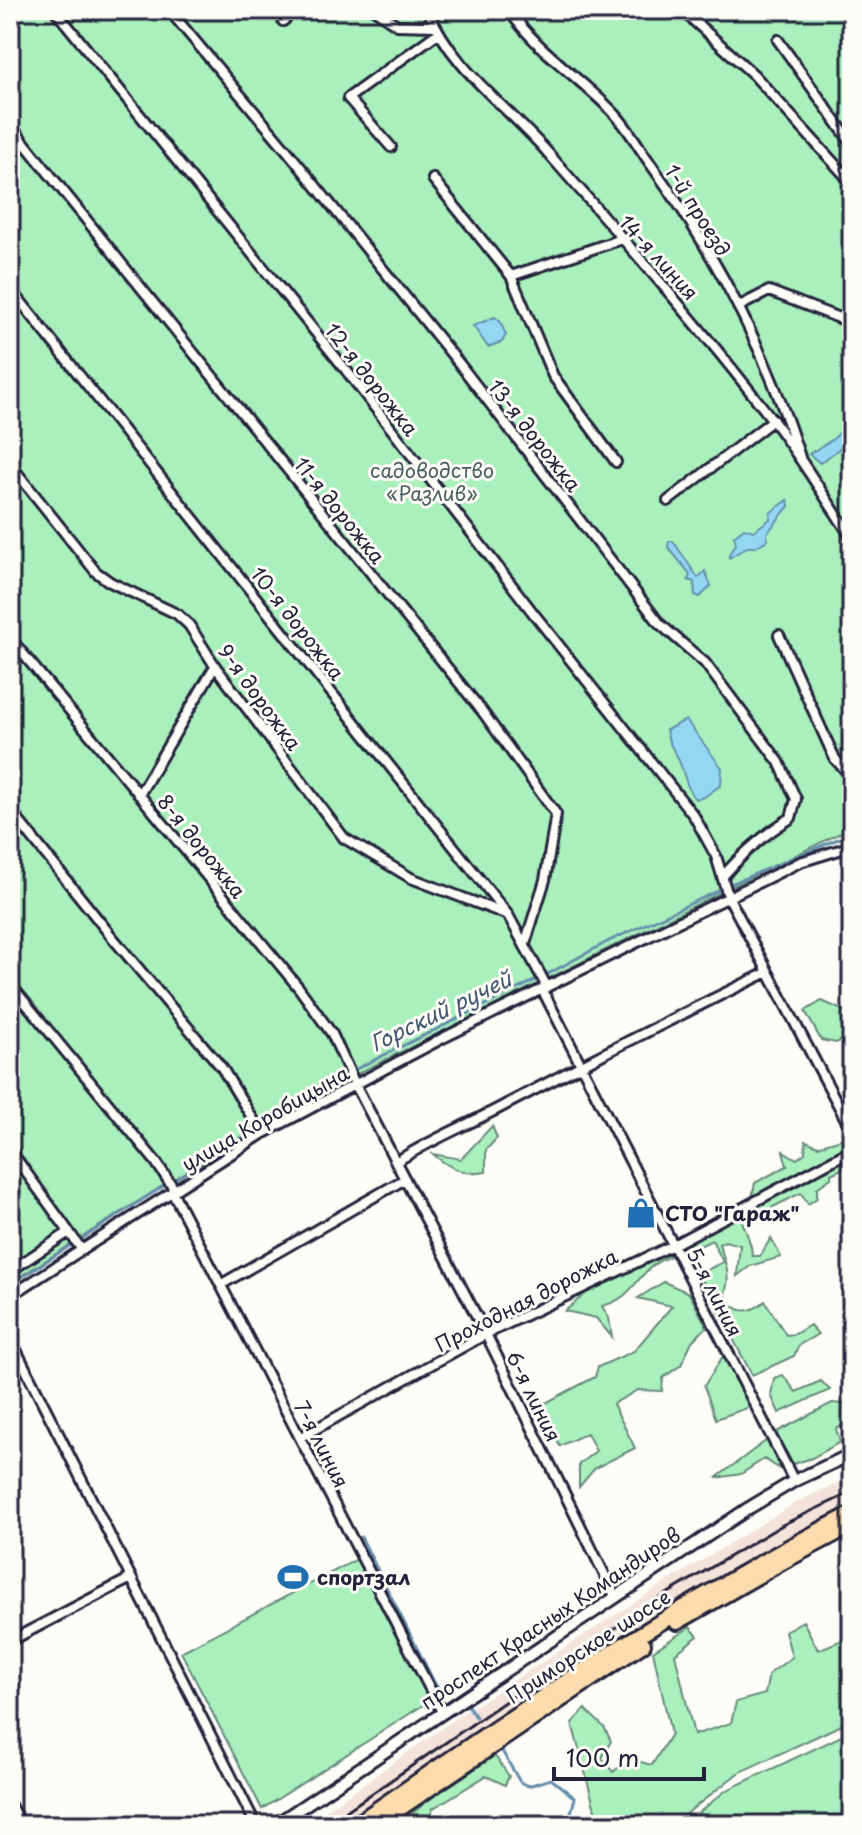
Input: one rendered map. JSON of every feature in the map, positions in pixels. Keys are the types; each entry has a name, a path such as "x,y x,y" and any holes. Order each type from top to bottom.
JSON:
{"highway":[{"name":"Приморское шоссе","path":"355,1825 642,1633 775,1554 852,1514"},
{"name":"Приморское шоссе","path":"375,1825 647,1640 852,1525"}],"street":[{"name":"12-я дорожка","path":"55,10 346,370 685,804 709,842 728,896 852,1131"},
{"name":"13-я дорожка","path":"169,10 448,350 660,624 705,663 779,762 796,799 791,818 742,854 723,876"},
{"path":"283,21 295,10"},
{"path":"375,10 397,25 436,29"},
{"name":"14-я линия","path":"428,10 454,56 546,151 683,307 773,420 852,538"},
{"name":"1-й проезд","path":"509,10 559,64 614,113 675,197 738,307 782,398 803,465"},
{"path":"682,10 754,75 852,183"},
{"path":"391,147 348,98 436,29"},
{"path":"778,40 852,144"},
{"name":"11-я дорожка","path":"10,125 482,711 556,814 545,880 525,944"},
{"path":"433,179 511,276 553,376 616,462"},
{"path":"511,276 622,239"},
{"name":"10-я дорожка","path":"10,288 508,915 545,988"},
{"path":"738,307 769,291 852,323"},
{"path":"668,501 773,420"},
{"name":"9-я дорожка","path":"10,464 96,572 110,582 177,614 189,625 215,666 344,838 411,878 508,915"},
{"path":"779,635 835,759 852,777"},
{"name":"8-я дорожка","path":"10,638 299,988 332,1034 355,1084"},
{"path":"139,795 215,666"},
{"path":"10,810 222,1068 262,1134"},
{"name":"улица Коробицына","path":"10,1296 262,1134 355,1084 728,896 800,862 852,846"},
{"path":"396,1162 424,1143 498,1109 768,972"},
{"name":"7-я линия","path":"10,984 156,1162 173,1190 442,1712"},
{"name":"5-я линия","path":"545,988 581,1065 794,1481"},
{"name":"6-я линия","path":"355,1084 486,1334 615,1596"},
{"path":"10,1150 82,1250"},
{"name":"Проходная дорожка","path":"301,1437 486,1334 673,1245 852,1150"},
{"path":"222,1284 405,1179"},
{"path":"10,1271 69,1232"},
{"path":"10,1338 256,1825"},
{"name":"проспект Красных Командиров","path":"275,1825 615,1596 794,1481 852,1454"},
{"path":"10,1641 131,1578"},
{"path":"10,1805 21,1825"}],"shaded area":[{"path":"852,1476 852,1507 715,1581 639,1628 346,1825 305,1825 462,1714 657,1588 799,1501"}],"green space":[{"name":"садоводство «Разлив»","path":"10,10 852,10 852,830 846,830 345,1080 167,1183 10,1283"},
{"path":"822,1001 844,1011 852,1009 852,1036 836,1043 821,1040 805,1011"},
{"path":"492,1126 497,1138 486,1150 486,1172 458,1170 433,1154 461,1159"},
{"path":"848,1137 852,1146 752,1198 755,1183 787,1166 783,1151 797,1159 805,1153 806,1141 818,1146"},
{"path":"852,1153 852,1164 831,1174 831,1178 817,1188 817,1198 808,1204 801,1193 767,1210 757,1210 754,1205"},
{"path":"740,1213 752,1256 760,1256 771,1238 781,1257 750,1266 737,1276 740,1245 725,1241 719,1244 728,1276 724,1295 733,1306 743,1310 754,1309 765,1301 786,1335 795,1334 810,1325 818,1334 799,1345 794,1356 752,1375 699,1274 723,1262 712,1240 691,1250 688,1240"},
{"path":"668,1251 671,1256 650,1268 623,1296 602,1306 609,1318 612,1337 596,1318 565,1311 592,1288"},
{"path":"664,1282 689,1293 707,1327 692,1341 681,1365 663,1378 662,1391 638,1390 613,1404 635,1448 595,1468 579,1487 579,1464 596,1451 587,1433 560,1446 538,1407 595,1377 598,1367 634,1351 672,1306 638,1298"},
{"path":"723,1356 750,1407 716,1419 704,1386"},
{"path":"783,1375 796,1392 821,1381 830,1390 779,1413 771,1395 774,1378"},
{"path":"852,1399 852,1428 847,1423 836,1429 840,1442 812,1458 793,1464 775,1433 832,1403 844,1404"},
{"path":"767,1440 782,1470 764,1459 741,1474 716,1478"},
{"path":"357,1559 431,1700 262,1809 181,1652"},
{"path":"803,1621 818,1650 852,1636 852,1720 738,1773 672,1825 599,1825 572,1723 585,1709 604,1727 611,1741 602,1758 613,1772 629,1759 652,1765 671,1734 653,1651 690,1627 698,1636 675,1654 694,1735 731,1723 736,1702 765,1694 769,1674 792,1657 785,1631"},
{"path":"852,1731 852,1825 684,1825 725,1791"},
{"path":"495,1756 509,1776 505,1785 486,1776 432,1809 433,1825 397,1825 437,1794"}],"water":[{"path":"495,317 506,335 502,342 488,347 473,326"},
{"path":"846,409 852,411 852,439 820,463 809,454 849,424"},
{"path":"788,500 789,506 767,533 767,540 729,558 736,544 734,536 744,528 754,531 770,519 771,512"},
{"path":"669,541 673,541 698,578 705,571 711,586 700,597 695,595 694,582 688,580 690,574 668,547"},
{"path":"686,720 722,768 721,785 704,797 695,799 666,730"}],"waterway":[{"name":"Горский ручей","path":"731,884 852,833"},
{"name":"Горский ручей","path":"546,975 609,941 722,889"},
{"name":"Горский ручей","path":"356,1069 538,979"},
{"name":"Горский ручей","path":"263,1124 348,1073"},
{"name":"Горский ручей","path":"174,1180 255,1129"},
{"name":"Горский ручей","path":"83,1238 165,1185"},
{"name":"Горский ручей","path":"10,1285 71,1245"},
{"path":"361,1537 435,1684 441,1690 452,1686"},
{"path":"468,1706 476,1717"},
{"path":"502,1751 520,1782 528,1786 551,1779 575,1798 570,1816 553,1825"}],"railway":[{"path":"326,1825 665,1595 784,1524 852,1492"}],"place":[{"name":"СТО \"Гараж\"","path":"641,1213"},
{"name":"спортзал","path":"293,1577"}]}
